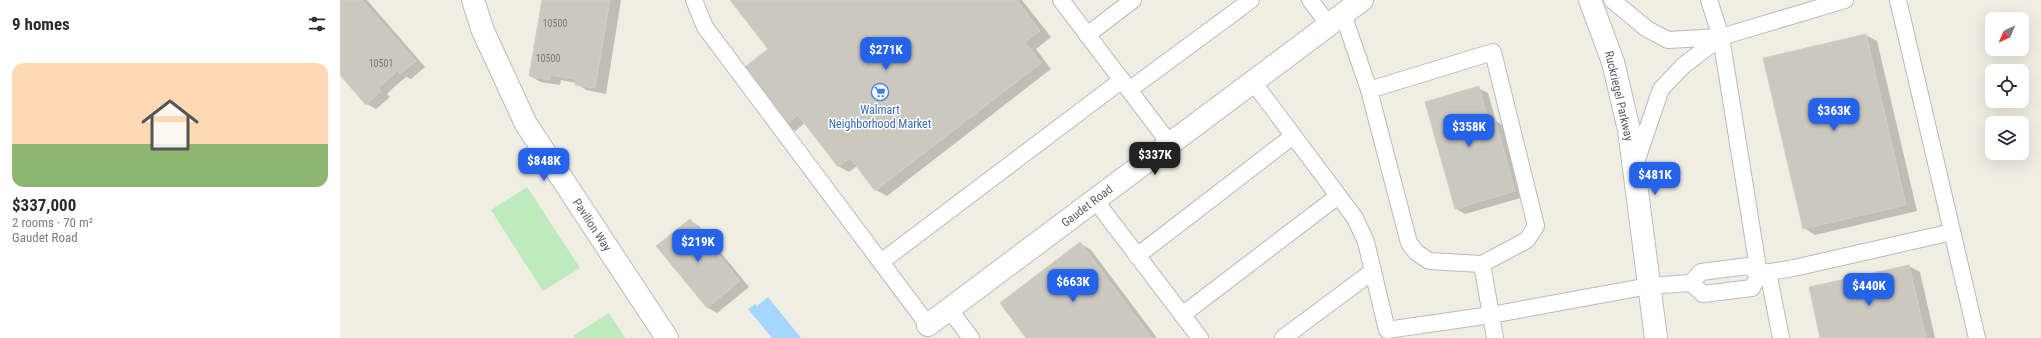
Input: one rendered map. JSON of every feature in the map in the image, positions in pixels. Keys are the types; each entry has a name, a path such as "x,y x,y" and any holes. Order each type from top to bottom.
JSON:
{"street":[{"name":"Pavilion Way","path":"473,0 483,31 526,124 667,338"},
{"name":"Gaudet Road","path":"928,325 1362,0"},
{"name":"Ruckriegel Parkway","path":"1590,0 1613,62 1629,130 1656,338"}],"lane":[{"path":"694,0 705,27 928,325"},
{"path":"1061,0 1170,144"},
{"path":"1087,35 1133,0"},
{"path":"881,262 1126,85 1251,0"},
{"path":"1310,0 1336,20 1369,90 1409,243 1416,252 1429,261 1482,264 1527,240 1536,226 1493,52 1369,90"},
{"path":"1612,0 1647,29 1668,40 1721,38 1844,0"},
{"path":"1709,0 1721,38 1764,273 1781,338"},
{"path":"1898,0 1976,338"},
{"path":"1634,169 1662,89 1684,66 1721,38"},
{"path":"1253,82 1355,218 1366,242 1388,334 1649,286 1691,283 1701,272 1748,266 1764,273 1952,232"},
{"path":"1137,256 1293,136"},
{"path":"1182,315 1338,196"},
{"path":"1095,200 1200,338"},
{"path":"1482,264 1495,338"},
{"path":"1282,338 1373,271"},
{"path":"1691,283 1703,294 1752,288 1764,273"},
{"path":"949,309 971,338"}],"green space":[{"path":"527,187 580,268 543,291 491,210"},
{"path":"609,313 625,338 575,338 573,336"}],"water":[{"path":"768,297 801,338 772,338 748,309 755,304 757,306"}],"building":[{"path":"340,0 362,0 416,61 400,74 397,71 378,88 381,91 366,105 340,75"},
{"path":"542,0 610,0 595,88 575,85 575,79 550,75 550,80 529,76"},
{"name":"Walmart Neighborhood Market","path":"730,0 1017,0 1040,31 1025,42 1041,63 875,191 850,158 838,167 798,115 784,126 741,70 768,49"},
{"path":"1866,34 1906,205 1803,229 1763,58"},
{"path":"1479,86 1488,121 1495,119 1515,191 1455,209 1425,102"},
{"path":"690,219 740,281 707,308 656,246"},
{"path":"1080,242 1152,338 1026,338 1000,303"},
{"path":"1909,265 1926,338 1820,338 1809,287"}],"place":[{"name":"Walmart Neighborhood Market","path":"880,92"}]}
